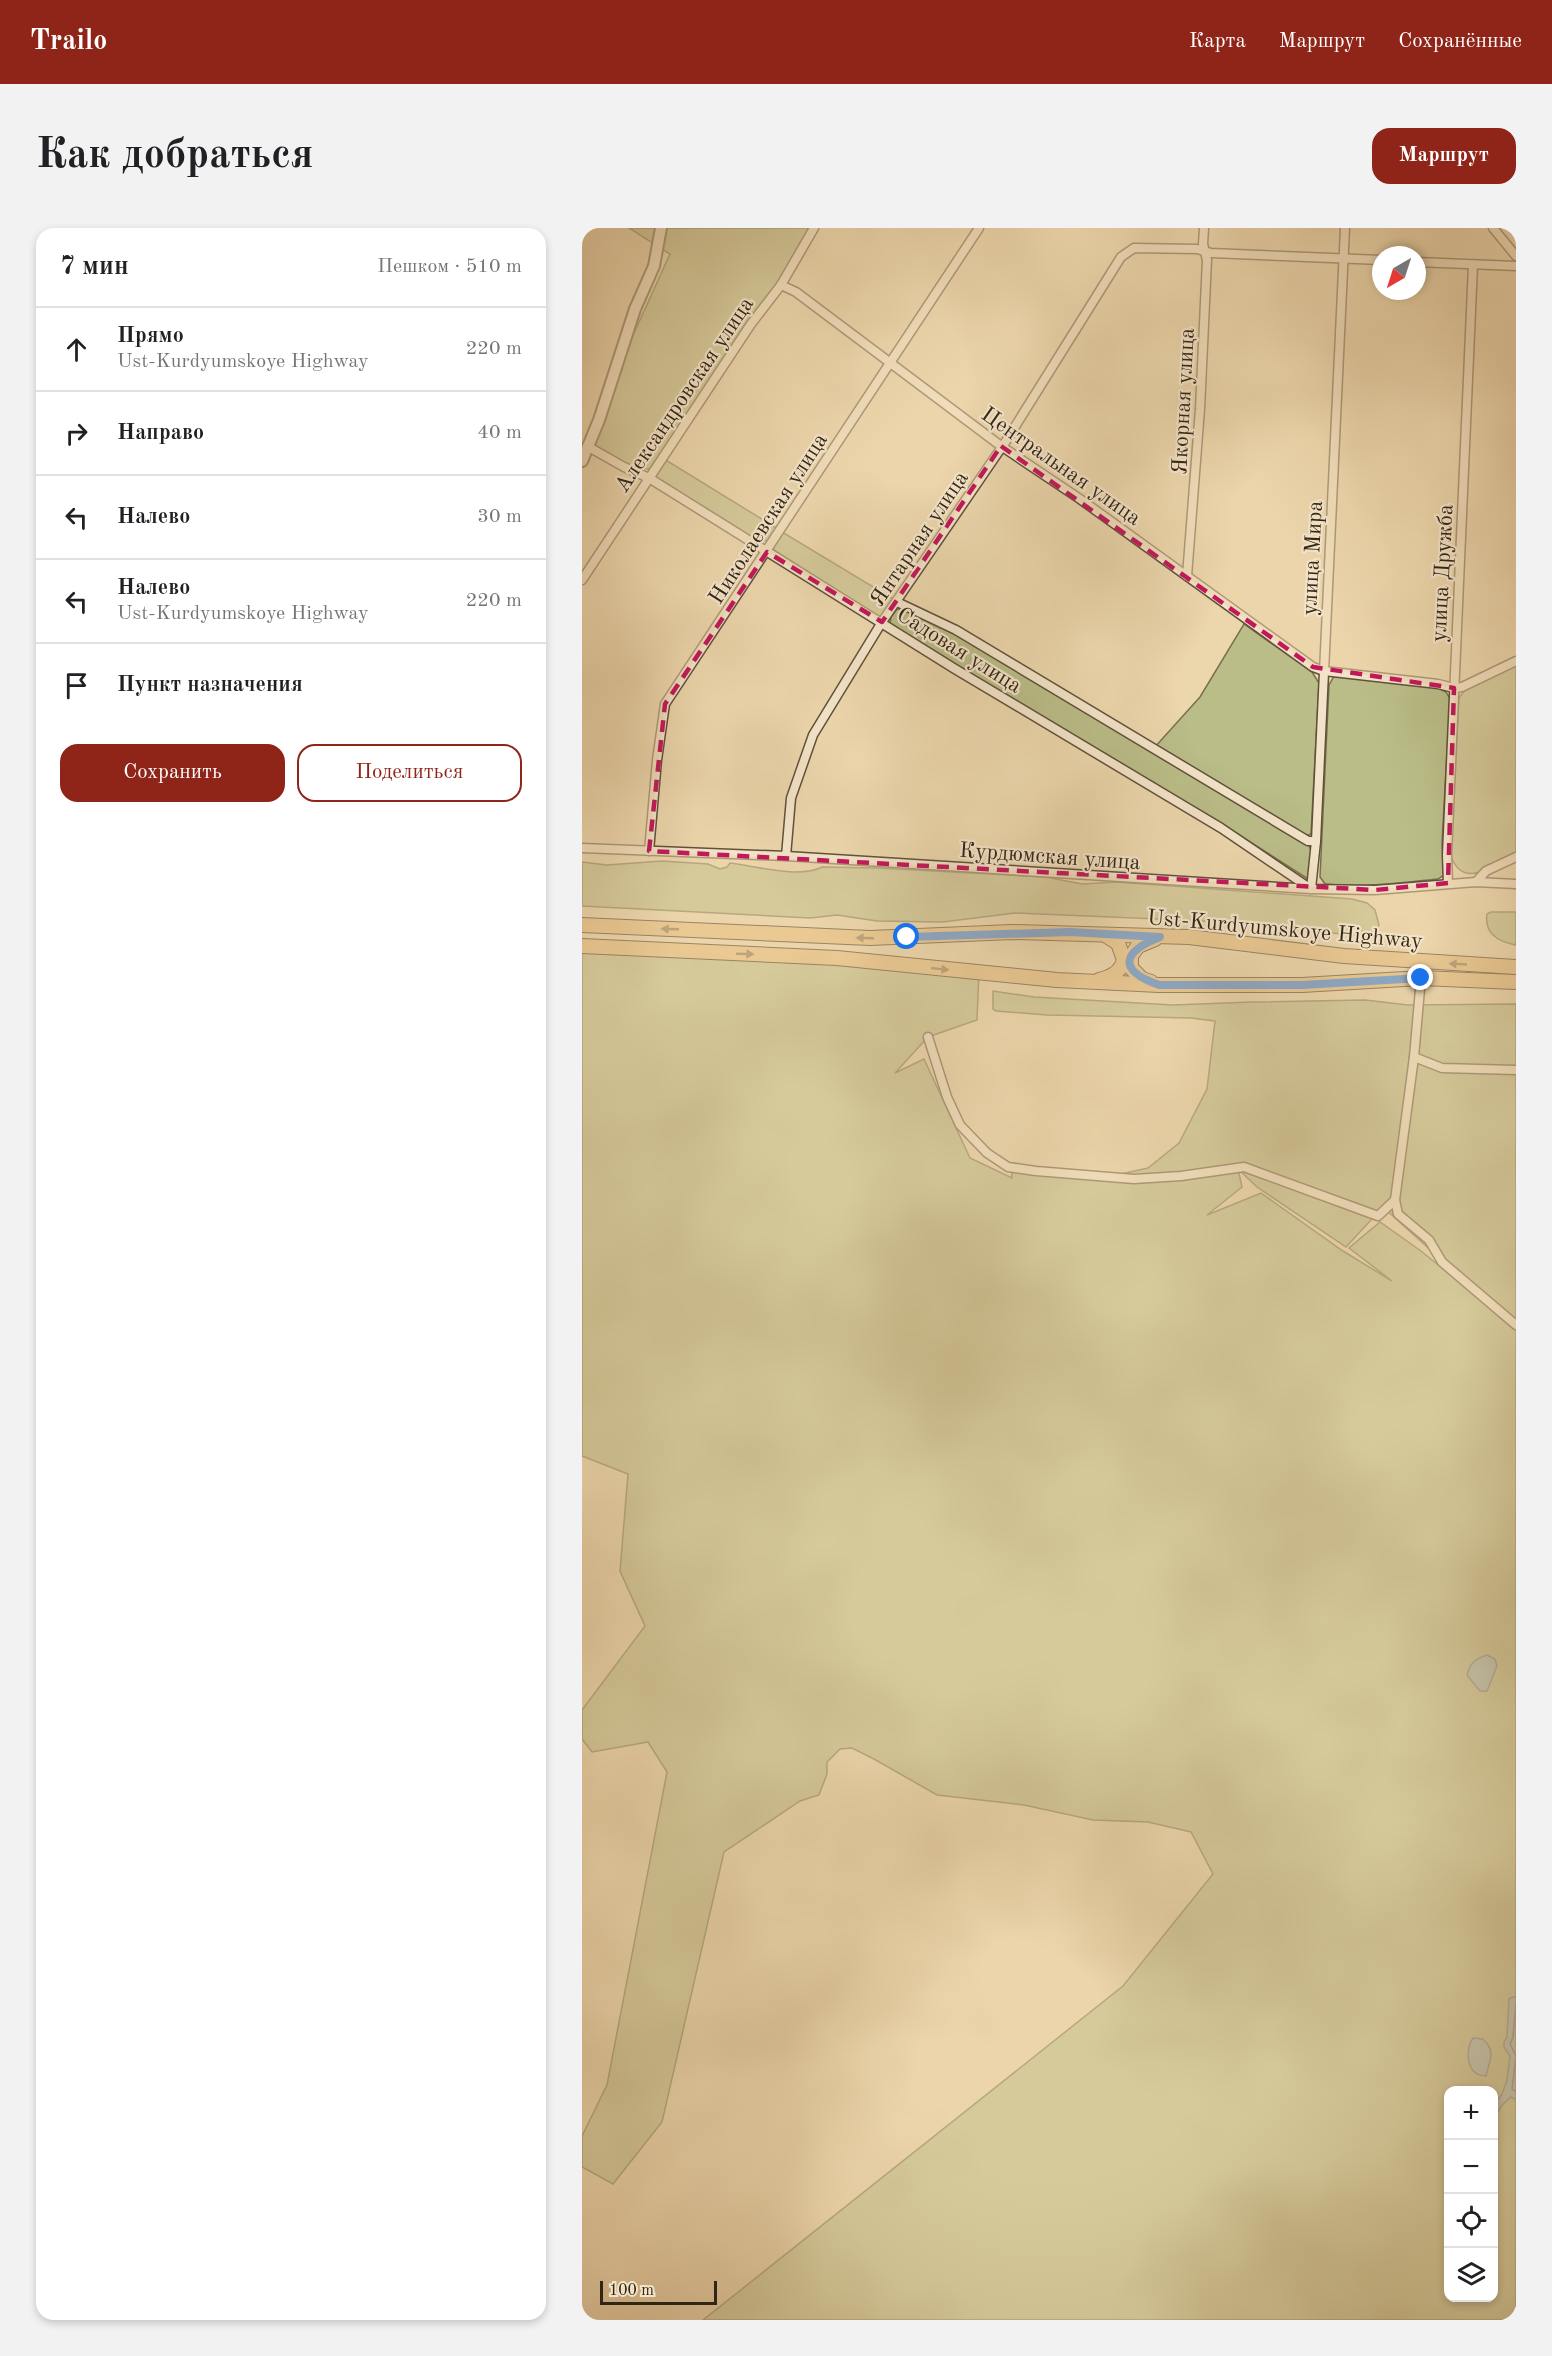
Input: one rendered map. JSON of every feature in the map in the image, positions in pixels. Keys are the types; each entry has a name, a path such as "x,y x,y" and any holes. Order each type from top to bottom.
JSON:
{"main road":[{"name":"Ust-Kurdyumskoye Highway","path":"582,925 870,939 1012,932 1189,937 1344,956 1516,967"},
{"path":"1094,982 1113,975 1119,970 1124,960 1118,943 1103,934"},
{"path":"1159,985 1142,979 1131,968 1130,962 1138,946 1160,937"},
{"name":"Ust-Kurdyumskoye Highway","path":"582,946 837,958 1094,982 1159,985 1302,985 1421,978 1516,982"}],"street":[{"name":"Александровская улица","path":"582,461 599,420 635,309 654,266 662,228"},
{"name":"Александровская улица","path":"582,580 751,324 780,285 814,228"},
{"name":"Николаевская улица","path":"649,850 657,760 665,704 979,228"},
{"name":"Якорная улица","path":"1187,576 1200,408 1208,260 1203,244 1204,228"},
{"name":"улица Мира","path":"1311,889 1316,842 1345,228"},
{"path":"1493,228 1516,256"},
{"name":"Янтарная улица","path":"786,856 791,798 809,745 882,622 1001,446 1121,257 1134,248 1205,251"},
{"path":"1205,251 1372,260"},
{"path":"1426,262 1516,266"},
{"name":"улица Дружба","path":"1448,883 1447,855 1473,265"},
{"name":"Центральная улица","path":"780,285 796,292 1001,446 1313,667 1324,671"},
{"name":"Садовая улица","path":"587,446 649,478 955,669 1221,828 1311,889"},
{"name":"Садовая улица","path":"897,602 956,630 1308,841 1316,842"},
{"path":"1324,671 1438,684 1454,688 1462,687 1516,661"},
{"name":"Курдюмская улица","path":"582,848 786,856 1311,889 1375,890 1476,882 1516,884"},
{"path":"1476,882 1486,871 1516,857"},
{"path":"1421,978 1395,1200 1398,1214 1429,1240 1442,1262 1516,1325"},
{"path":"928,1038 947,1097 960,1125 987,1153 1008,1167 1036,1172 1134,1179 1181,1176 1244,1167 1378,1216 1395,1200"},
{"path":"1413,1057 1442,1068 1516,1070"}],"highlighted area":[{"path":"1001,446 1313,667 1454,688 1448,883 1375,890 649,851 665,704 767,552 882,622"}],"green space":[{"path":"629,228 811,228 775,287 650,469 621,462 594,444 585,441 670,254"},
{"path":"664,459 778,529 770,540 758,542 655,478"},
{"path":"782,532 895,600 885,616 878,617 774,550 774,545"},
{"path":"897,609 904,609 954,633 1309,846 1312,852 1308,879 1224,825 899,631 890,624 891,617"},
{"path":"1244,624 1312,672 1319,683 1311,834 1306,836 1154,748 1200,697"},
{"path":"1516,666 1516,853 1488,869 1470,874 1462,872 1450,854 1459,698 1465,690"},
{"path":"1337,675 1436,687 1446,692 1450,699 1442,843 1444,875 1438,879 1353,885 1325,884 1320,877 1329,685"},
{"path":"662,861 708,864 720,869 727,867 730,863 790,872 802,872 822,867 878,868 1045,877 1082,884 1116,882 1352,899 1367,903 1375,910 1379,925 1376,931 1353,935 1206,921 1015,913 943,922 877,921 837,915 810,918 582,906 582,862 607,865"},
{"path":"1516,912 1516,945 1504,942 1490,932 1487,914"},
{"path":"582,946 979,972 977,1020 928,1037 895,1073 924,1059 970,1158 1012,1178 1011,1167 1112,1176 1148,1168 1179,1143 1207,1089 1215,1021 1191,1018 1047,1015 996,1011 993,1009 993,991 1034,997 1173,1005 1365,1000 1408,1005 1516,1004 1516,1321 1383,1207 1346,1247 1257,1187 1238,1169 1242,1187 1207,1215 1261,1193 1343,1251 1392,1281 1349,1248 1380,1222 1421,1251 1516,1328 1516,2320 703,2320 1123,1986 1213,1874 1191,1832 1148,1822 1093,1820 1024,1805 937,1795 852,1748 840,1749 827,1762 827,1774 819,1795 800,1801 724,1852 662,2122 613,2184 582,2167 582,2136 607,2085 667,1772 648,1742 592,1752 582,1739 582,1710 645,1626 620,1571 628,1474 582,1456"}],"water":[{"path":"1487,1655 1495,1659 1497,1666 1487,1691 1480,1691 1467,1675 1474,1662"},
{"path":"1516,1997 1516,2100 1511,2097 1498,2112 1498,2100 1507,2080 1510,2056 1504,2047 1507,2037 1509,1999"},
{"path":"1473,2038 1483,2039 1490,2048 1491,2057 1486,2076 1475,2072 1469,2062 1470,2043"}],"route":[{"path":"907,937 1012,932 1070,932 1160,937 1138,946 1130,962 1131,968 1142,979 1159,985 1302,985 1421,978"}]}
